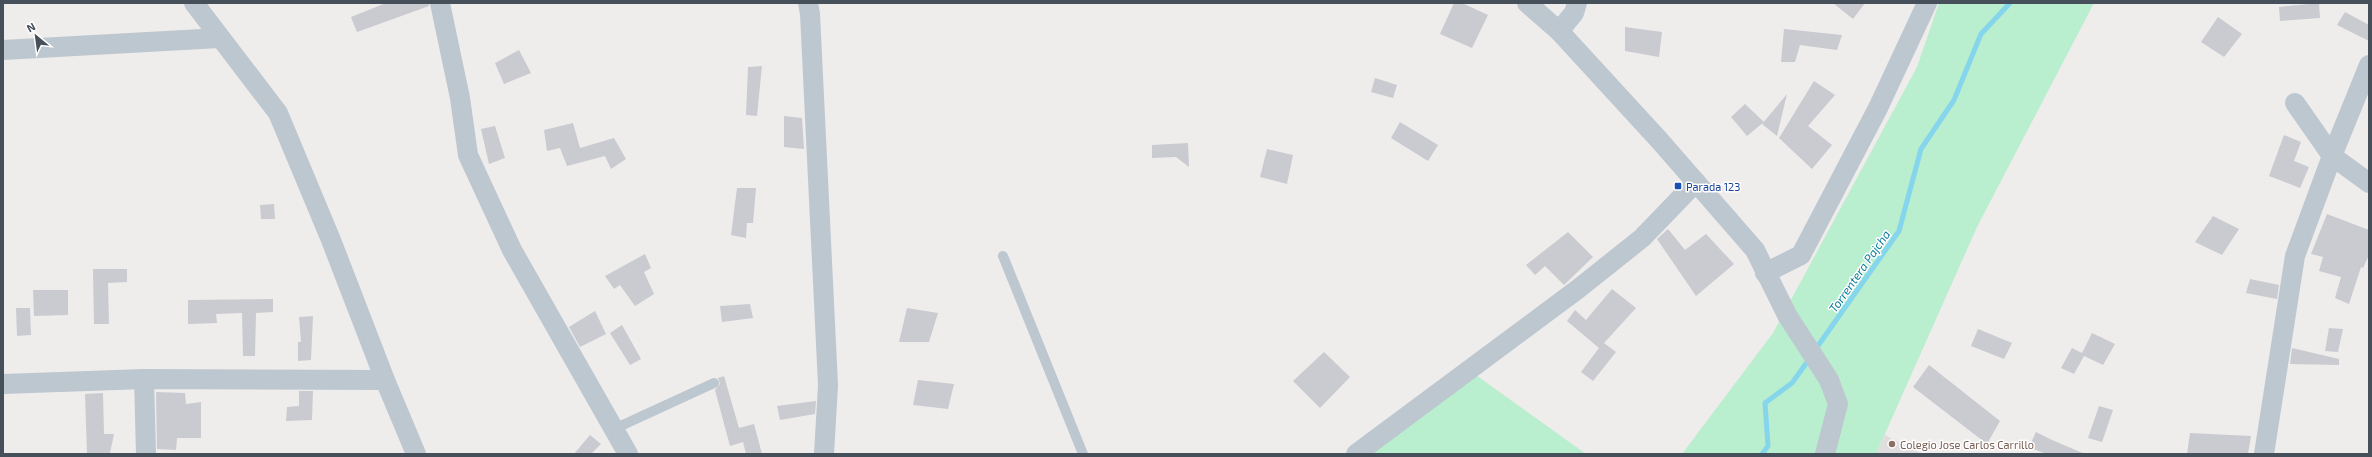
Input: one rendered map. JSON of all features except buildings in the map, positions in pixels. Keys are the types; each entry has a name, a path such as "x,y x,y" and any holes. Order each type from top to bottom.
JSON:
{"street":[{"path":"194,3 278,113 331,240 385,380 416,454"},
{"path":"440,3 460,98 468,155 512,250 628,454"},
{"path":"1526,3 1559,31 1696,182 1755,250 1787,315 1828,380 1838,404 1825,454"},
{"path":"1559,31 1574,13 1577,3"},
{"path":"1765,273 1801,255 1878,108 1927,3"},
{"path":"812,7 828,385 824,454"},
{"path":"3,50 220,38"},
{"path":"2264,454 2295,256 2332,156 2369,65"},
{"path":"2294,103 2332,156 2369,183"},
{"path":"1356,454 1578,289 1642,238 1696,182"},
{"path":"3,384 144,379 385,380"},
{"path":"144,379 146,454"}],"lane":[{"path":"1004,256 1083,454"},
{"path":"614,429 714,383"}],"shaded area":[{"name":"Colegio Jose Carlos Carrillo","path":"1885,435 1922,454 1876,454"}],"green space":[{"path":"1939,3 2094,3 1977,227 1876,454 1682,454 1773,333 1917,67"},
{"path":"1473,373 1586,454 1367,454"}],"waterway":[{"name":"Torrentera Pajcha","path":"1815,350 1899,231 1921,149 1954,100 1981,34 2010,3"},
{"name":"Torrentera Pajcha","path":"1762,454 1768,446 1765,403 1792,383 1810,358"}],"place":[{"name":"Parada 123","path":"1678,186"},
{"name":"Colegio Jose Carlos Carrillo","path":"1892,444"}]}
